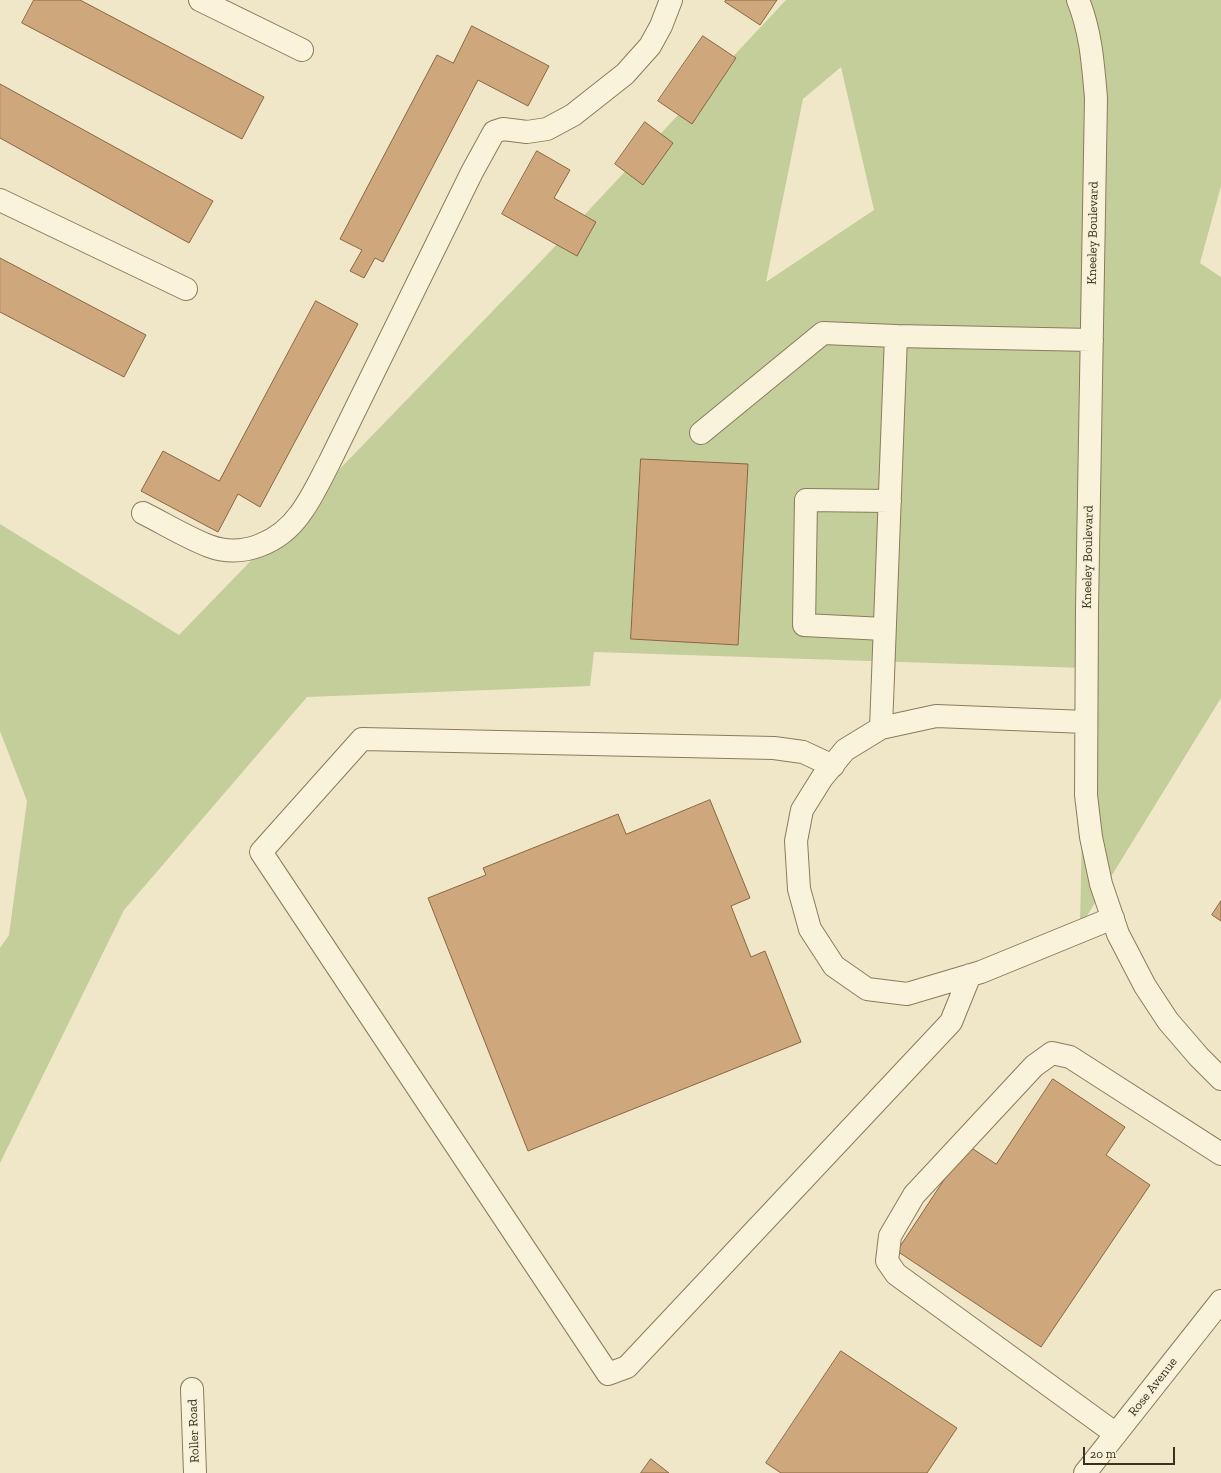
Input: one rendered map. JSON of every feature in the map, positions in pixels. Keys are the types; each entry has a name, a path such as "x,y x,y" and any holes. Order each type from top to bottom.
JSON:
{"street":[{"path":"200,0 302,50"},
{"path":"143,513 210,546 230,551 250,549 264,544 281,533 299,515 308,503 472,172 494,132 503,129 527,132 547,129 573,115 625,74 650,46 661,26 671,0"},
{"name":"Kneeley Boulevard","path":"1078,0 1085,16 1093,58 1096,98 1086,722 1086,795 1090,837 1101,884 1118,934 1145,986 1168,1021 1199,1057 1221,1079"},
{"path":"0,200 186,289"},
{"path":"701,433 824,333 1092,340"},
{"path":"881,728 896,336"},
{"path":"884,629 804,625 806,500 890,501"},
{"path":"1086,722 936,716 881,728 845,750 822,778 802,810 796,841 799,888 810,929 834,966 867,989 907,994 981,972 1113,918"},
{"path":"833,766 803,752 774,748 362,739 261,852 608,1374 627,1367 951,1022 970,975"},
{"path":"1116,1434 896,1274 887,1261 890,1236 914,1195 1034,1066 1052,1053 1070,1057 1221,1154"},
{"name":"Rose Avenue","path":"1084,1473 1221,1301"},
{"name":"Roller Road","path":"192,1389 195,1473"}],"green space":[{"path":"786,0 1221,0 1221,186 1200,263 1221,277 1221,698 1080,927 1085,668 594,652 590,686 307,697 124,910 0,1163 0,948 9,935 27,801 0,731 0,524 179,635 544,258","holes":["841,67 874,210 766,282 803,99"]}],"building":[{"path":"34,0 80,0 264,97 242,139 22,23"},
{"path":"726,0 777,0 760,25 725,2"},
{"path":"472,26 549,66 528,106 478,80 383,262 375,258 364,278 350,271 362,250 340,239 437,55 453,63"},
{"path":"703,36 736,58 692,124 658,101"},
{"path":"0,84 213,201 189,243 0,138"},
{"path":"645,122 673,143 643,185 615,164"},
{"path":"537,151 570,170 554,198 596,222 577,256 502,214"},
{"path":"0,258 146,335 124,377 0,312"},
{"path":"316,301 358,324 260,507 238,494 218,532 141,491 163,451 219,481"},
{"path":"641,459 748,464 738,645 631,639"},
{"path":"710,800 750,898 731,906 751,957 765,951 801,1042 528,1151 428,898 486,875 483,868 618,814 626,834"},
{"path":"1221,901 1221,921 1212,915"},
{"path":"1053,1079 1125,1127 1106,1155 1150,1185 1041,1347 897,1251 967,1145 996,1164"},
{"path":"841,1351 957,1428 927,1473 781,1473 766,1463"},
{"path":"651,1459 669,1473 641,1473"}]}
